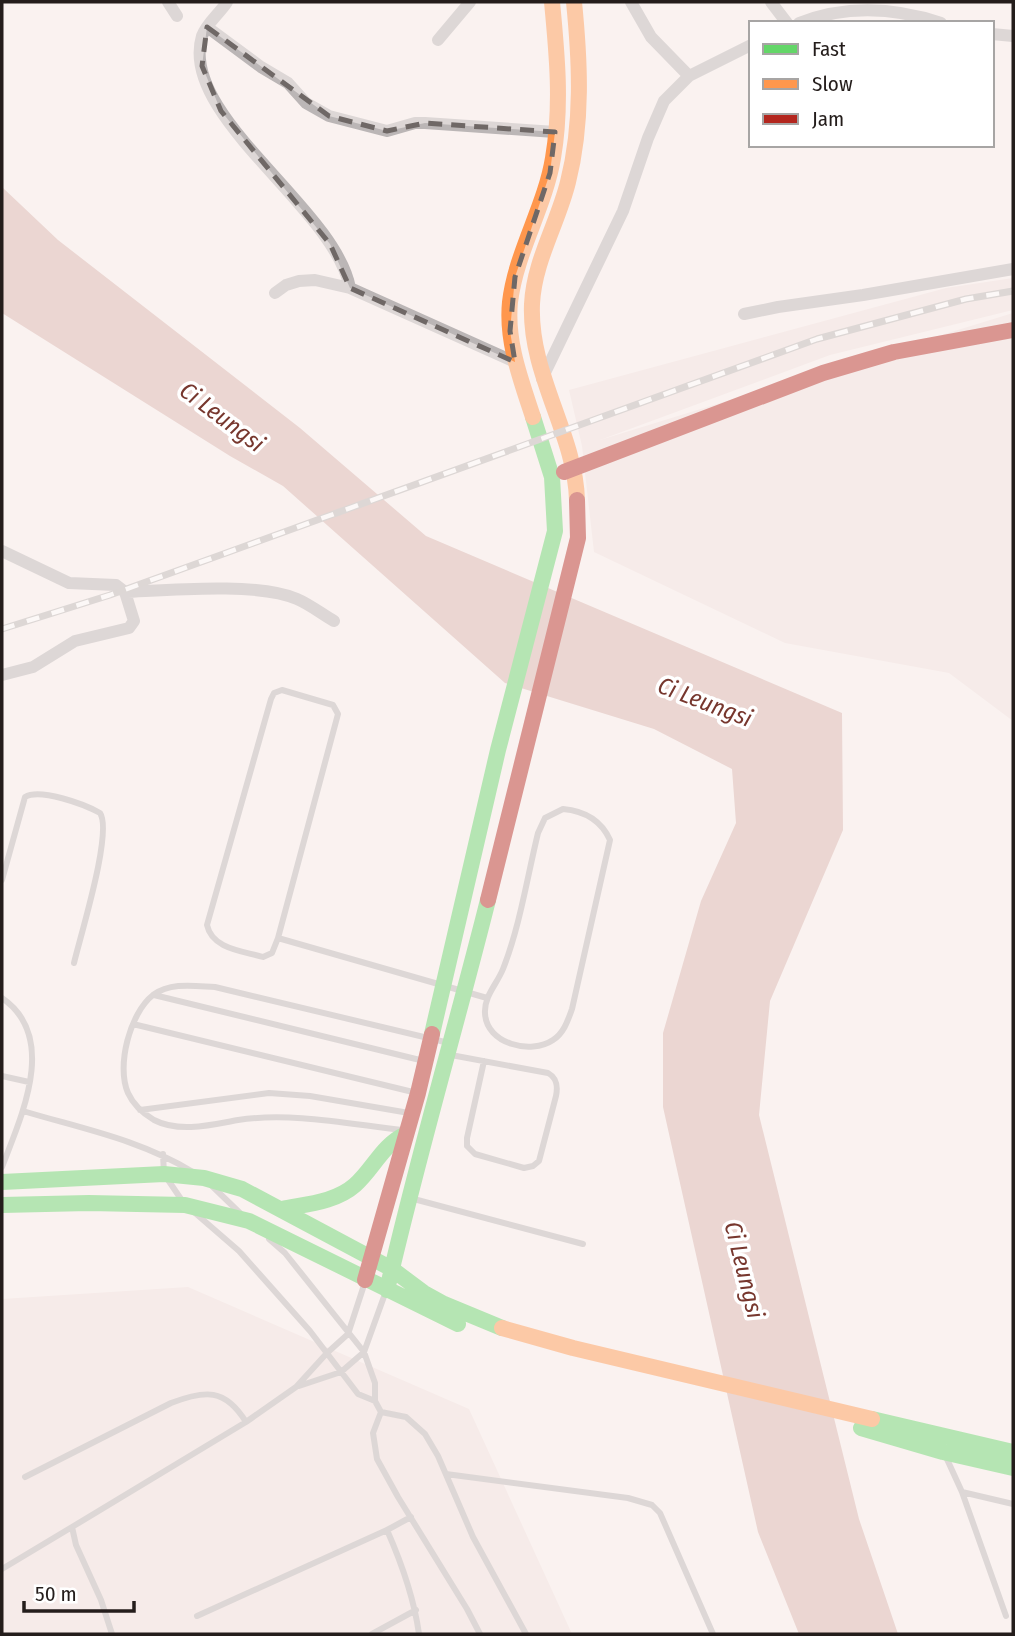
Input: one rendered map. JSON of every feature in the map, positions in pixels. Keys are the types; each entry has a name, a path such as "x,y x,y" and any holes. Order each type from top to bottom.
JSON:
{"street":[{"path":"168,2 177,16"},
{"path":"227,2 202,35 200,48 206,81 221,111 302,205 323,234 347,270 350,288"},
{"path":"439,40 470,2"},
{"path":"365,1280 426,1062 498,750 555,531 552,477 515,362 510,331 512,291 550,173 559,71 552,2"},
{"path":"387,1290 408,1198 451,1049 578,538 574,469 542,379 532,306 533,290 568,182 577,140 581,110 580,64 574,2"},
{"path":"631,2 651,37 689,76"},
{"path":"771,2 786,21"},
{"path":"803,21 828,7 890,11 932,21"},
{"path":"207,27 261,67 288,83 306,103 329,116 387,131 425,123 555,132"},
{"path":"994,34 1013,36"},
{"path":"542,379 623,211 664,101 689,76 749,46"},
{"path":"744,314 1013,269"},
{"path":"275,293 286,285 299,281 330,282 350,288 515,362"},
{"path":"552,477 823,373 894,352 1013,330"},
{"path":"2,551 69,583 116,585 125,592 134,621 130,628 75,641 33,667 2,675"},
{"path":"125,592 241,589 275,593 296,599 334,621"},
{"path":"282,1209 326,1200 344,1193 356,1184 388,1143 407,1132"},
{"path":"2,1182 164,1174 204,1178 242,1189 282,1209 392,1269 444,1304 495,1326 860,1422 1013,1452"},
{"path":"2,1203 185,1205 249,1221 460,1325 570,1358 695,1380"},
{"path":"860,1422 943,1452 1013,1468"}],"lane":[{"path":"282,690 333,705 338,714 278,938 272,953 263,957 218,943 206,925 271,699 274,693 282,690"},
{"path":"2,880 24,797 42,793 100,813 104,818 104,841 74,963"},
{"path":"563,810 577,810 597,820 605,828 610,840 572,1009 566,1025 555,1039 543,1045 523,1047 503,1040 489,1029 485,1013 487,998 502,973 509,952 538,833 545,818 563,810"},
{"path":"278,938 487,998"},
{"path":"407,1132 265,1117 178,1127 154,1120 140,1110 129,1095 125,1083 125,1054 133,1024 144,1004 168,987 215,987 431,1039 484,1062 548,1073 557,1083 556,1096 539,1161 533,1166 524,1168 475,1154 467,1146 484,1062"},
{"path":"154,995 426,1062"},
{"path":"2,998 15,1009 33,1050 23,1111 2,1167"},
{"path":"133,1024 418,1093"},
{"path":"2,1076 29,1082"},
{"path":"140,1110 269,1093 310,1096 412,1114"},
{"path":"23,1111 125,1139 163,1154 204,1178 285,1254 364,1352 375,1383 375,1401 381,1412 373,1433 377,1459 480,1634"},
{"path":"163,1154 164,1174 185,1205 239,1251 310,1331 358,1394 375,1401"},
{"path":"408,1198 583,1244"},
{"path":"2,1569 246,1422 296,1387 348,1334 365,1280"},
{"path":"296,1387 341,1372 364,1352 387,1290"},
{"path":"24,1477 192,1395 209,1395 230,1401 246,1422"},
{"path":"381,1412 406,1417 420,1428 446,1474 473,1537 526,1634"},
{"path":"943,1452 962,1492 1006,1616"},
{"path":"446,1474 628,1498 652,1505 660,1513 713,1634"},
{"path":"962,1492 1013,1504"},
{"path":"197,1616 411,1517"},
{"path":"72,1527 76,1545 101,1600 112,1634"},
{"path":"387,1530 416,1610 419,1634"},
{"path":"372,1634 416,1610"}],"highlighted area":[{"path":"207,27 329,116 387,131 425,123 555,132 550,173 515,277 510,331 515,362 350,288 330,244 221,111 202,66"}],"shaded area":[{"path":"1013,278 1013,310 830,355 600,440 1013,313 1013,721 949,673 785,643 594,552 582,446 569,390 946,288"},
{"path":"188,1287 469,1409 572,1634 2,1634 2,1299"}],"water":[{"name":"Ci Leungsi","path":"2,187 58,240 300,428 426,536 842,713 843,830 770,1001 759,1115 859,1519 898,1634 799,1634 758,1532 663,1107 663,1033 701,901 736,823 732,769 654,729 505,683 283,486 230,456 2,313"}],"railway":[{"path":"2,629 110,595 817,339 966,299 1013,291"}],"traffic: fast":[{"path":"432,1034 498,750 555,531 552,477 533,417"},
{"path":"387,1290 488,900"},
{"path":"282,1209 321,1202 347,1191 362,1178 384,1150 406,1134"},
{"path":"2,1182 164,1174 204,1178 242,1189 392,1269 444,1304 502,1328"},
{"path":"2,1205 185,1205 249,1221 458,1324"},
{"path":"872,1419 1013,1452"},
{"path":"861,1428 943,1452 1013,1468"}],"traffic: slow":[{"path":"533,417 512,346 509,317 513,283 544,194 556,138 558,80 552,2"},
{"path":"574,2 579,70 573,160 564,197 537,273 532,304 537,355 569,451 577,500"},
{"path":"502,1328 573,1348 872,1419"}],"traffic: jam":[{"path":"564,472 823,373 894,352 1013,330"},
{"path":"488,900 578,538 577,500"},
{"path":"365,1280 432,1034"}]}
